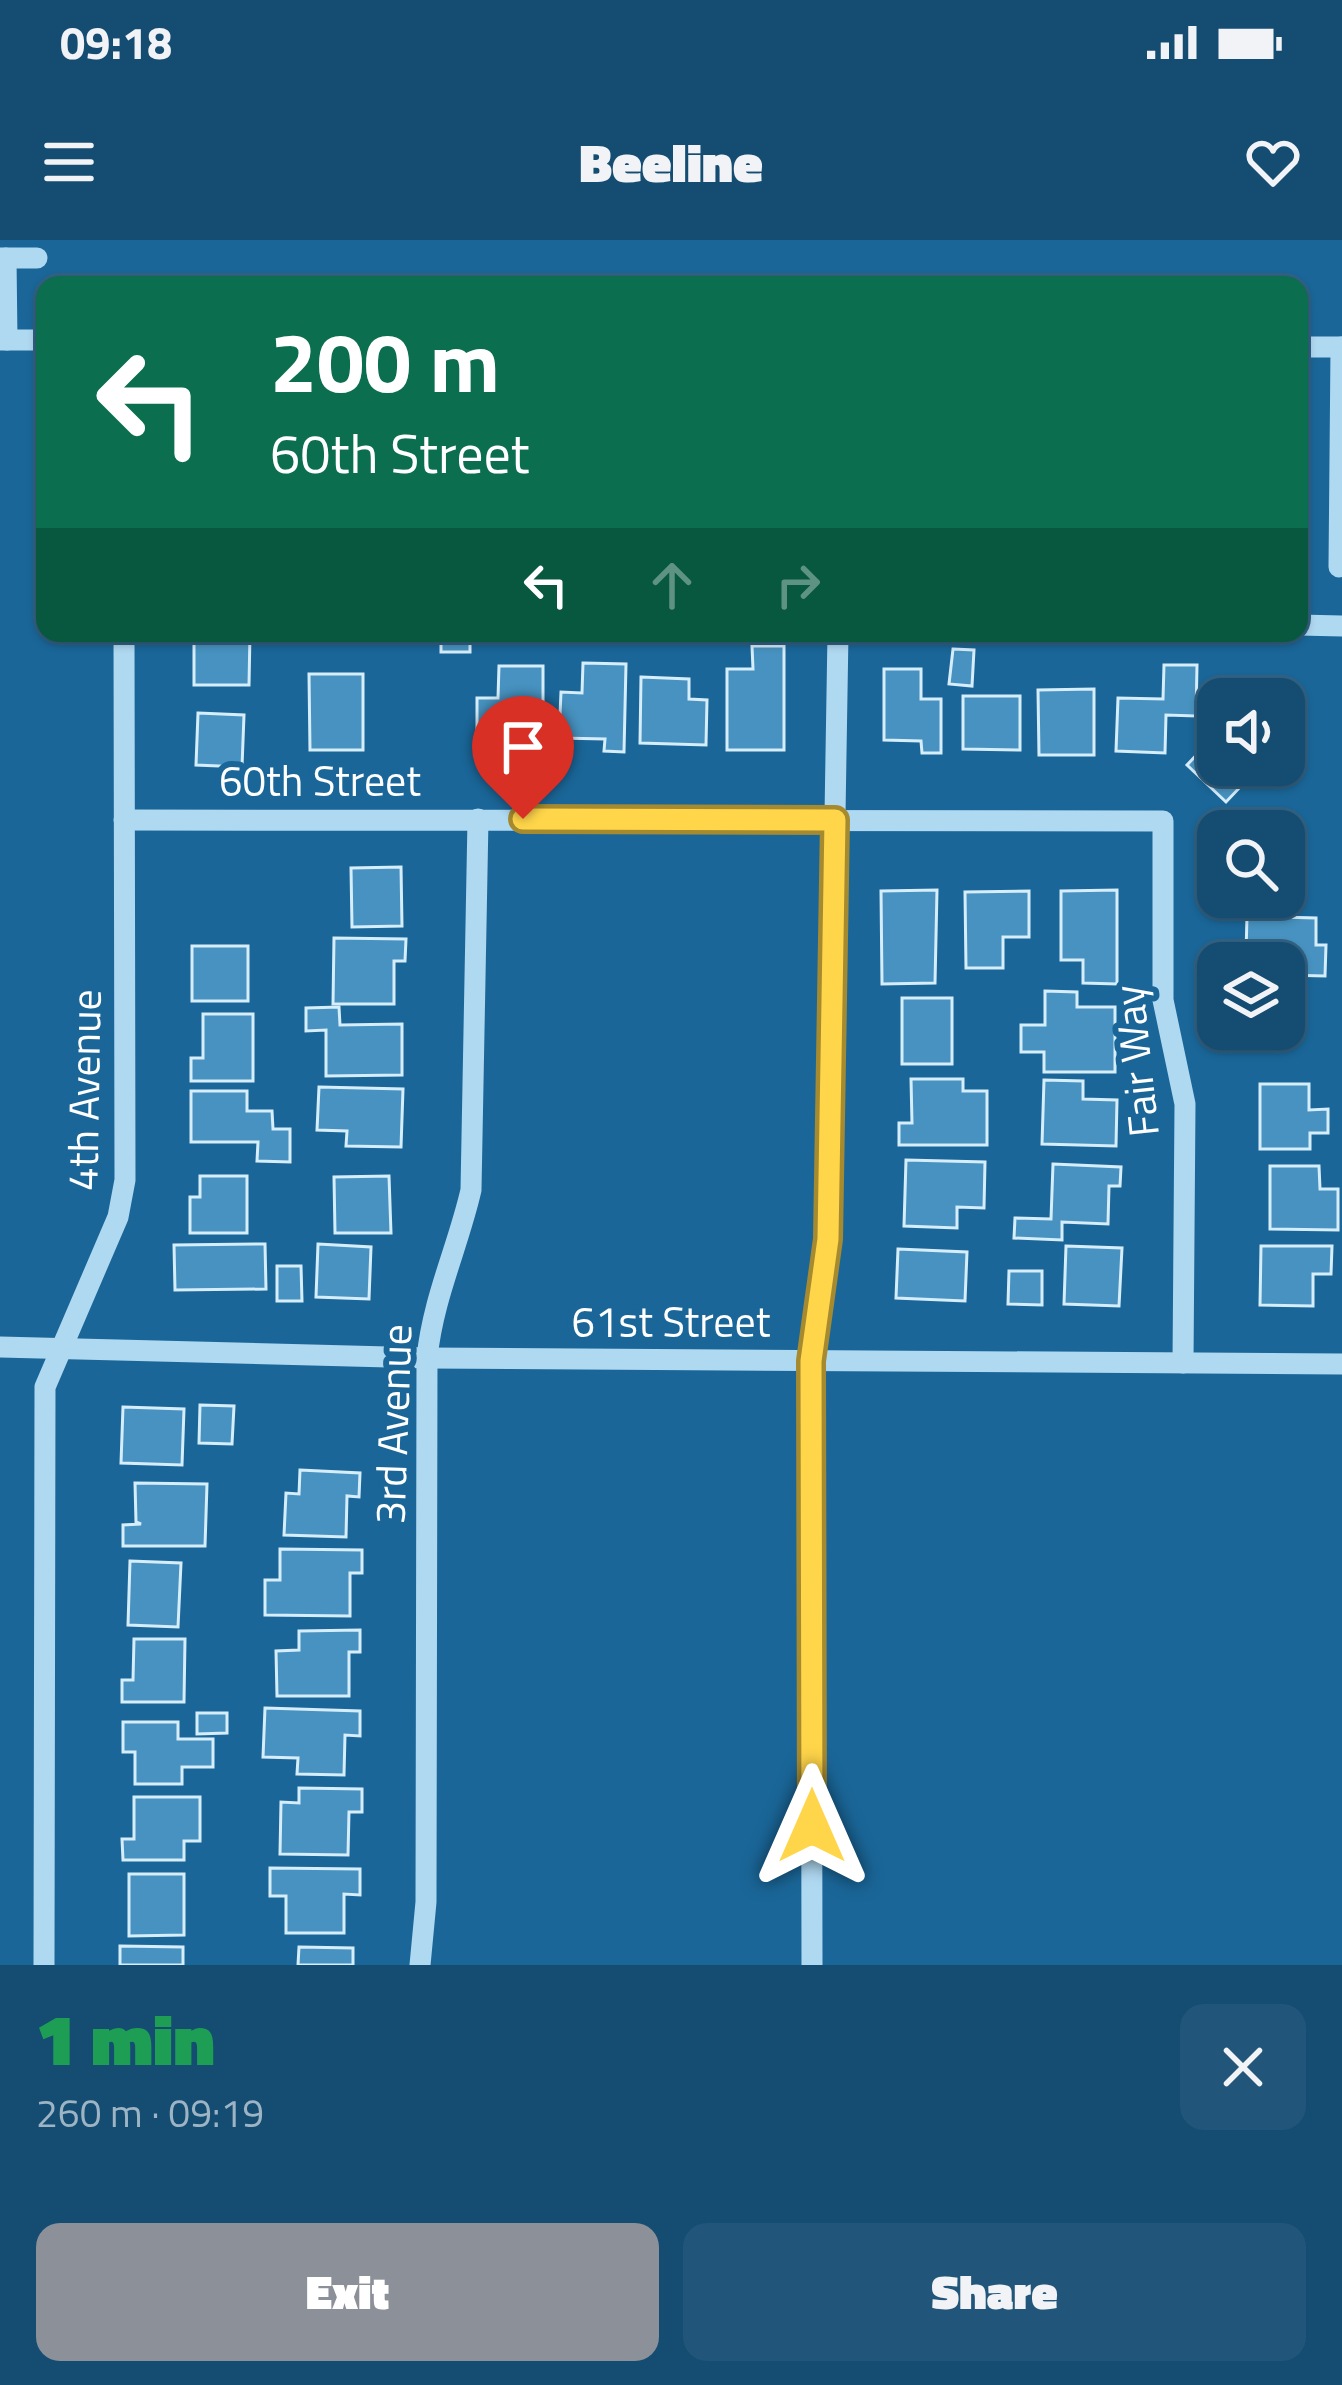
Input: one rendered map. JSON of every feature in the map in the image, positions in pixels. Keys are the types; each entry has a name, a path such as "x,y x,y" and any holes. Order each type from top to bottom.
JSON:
{"street":[{"path":"36,340 3,340 3,258 37,257"},
{"path":"1308,347 1342,347 1339,567"},
{"path":"1308,626 1342,626"},
{"name":"4th Avenue","path":"44,1965 45,1387 118,1216 125,1180 124,642"},
{"path":"812,1965 811,1361 828,1239 838,642"},
{"name":"3rd Avenue","path":"419,1965 426,1902 427,1358 441,1282 463,1228 471,1190 478,819"},
{"name":"60th Street","path":"124,820 1163,821"},
{"name":"Fair Way","path":"1163,821 1163,1000 1185,1104 1183,1364"},
{"name":"61st Street","path":"0,1346 427,1358 1342,1364"}],"building":[{"path":"194,642 250,642 249,685 194,685"},
{"path":"441,642 470,642 470,652 441,652"},
{"path":"752,646 784,646 784,750 727,750 727,669 753,669"},
{"path":"953,649 974,650 972,686 949,684"},
{"path":"583,663 626,664 624,752 604,751 605,739 559,738 561,692 582,693"},
{"path":"1164,665 1197,665 1196,716 1166,715 1165,753 1116,751 1118,698 1163,699"},
{"path":"499,666 543,666 543,747 477,747 477,698 498,698"},
{"path":"884,669 921,669 921,699 941,699 941,753 922,753 921,741 884,740"},
{"path":"309,674 363,674 363,750 310,750"},
{"path":"641,677 689,679 689,699 707,700 706,745 640,743"},
{"path":"1094,689 1094,755 1039,755 1038,690"},
{"path":"963,696 1020,696 1020,750 963,749"},
{"path":"198,713 244,715 242,767 196,765"},
{"path":"1197,754 1197,774 1187,765"},
{"path":"1209,786 1241,786 1226,802"},
{"path":"401,867 402,926 352,927 351,868"},
{"path":"937,890 935,983 882,984 881,891"},
{"path":"1117,890 1117,984 1083,983 1083,960 1061,960 1061,891"},
{"path":"1029,891 1029,937 1003,937 1003,968 966,968 965,892"},
{"path":"1247,918 1316,918 1316,945 1326,945 1325,976 1305,976 1305,942 1246,942"},
{"path":"334,938 406,939 405,961 394,961 394,1004 333,1004"},
{"path":"192,946 248,946 248,1001 192,1001"},
{"path":"1045,991 1077,992 1077,1007 1115,1007 1115,1072 1044,1072 1044,1052 1021,1052 1021,1025 1045,1025"},
{"path":"902,998 952,998 952,1064 902,1064"},
{"path":"339,1007 340,1025 402,1024 402,1075 326,1076 326,1030 306,1031 306,1008"},
{"path":"203,1014 253,1014 253,1081 191,1081 191,1058 203,1058"},
{"path":"911,1079 963,1079 963,1091 987,1091 987,1145 899,1145 899,1123 912,1123"},
{"path":"1044,1080 1083,1081 1083,1099 1117,1100 1116,1146 1042,1144"},
{"path":"1260,1084 1309,1084 1309,1110 1328,1109 1328,1133 1310,1133 1310,1149 1260,1149"},
{"path":"319,1087 403,1089 401,1147 346,1146 347,1131 317,1130"},
{"path":"191,1091 247,1091 247,1111 272,1111 273,1129 290,1129 290,1162 257,1161 258,1142 191,1142"},
{"path":"906,1160 985,1162 984,1208 957,1207 957,1228 904,1226"},
{"path":"1053,1164 1121,1167 1120,1186 1109,1186 1108,1224 1062,1222 1062,1240 1014,1238 1015,1218 1051,1219"},
{"path":"1270,1166 1319,1166 1320,1189 1338,1189 1338,1230 1270,1229"},
{"path":"200,1176 247,1176 247,1233 190,1233 190,1197 200,1197"},
{"path":"389,1176 391,1233 335,1233 334,1177"},
{"path":"265,1244 266,1289 175,1290 174,1245"},
{"path":"318,1244 371,1247 369,1299 316,1297"},
{"path":"1066,1246 1122,1248 1119,1306 1064,1304"},
{"path":"1261,1246 1332,1246 1331,1274 1313,1274 1313,1306 1260,1305"},
{"path":"898,1249 967,1252 965,1301 896,1298"},
{"path":"277,1266 301,1266 302,1301 277,1301"},
{"path":"1009,1271 1042,1271 1042,1305 1008,1304"},
{"path":"200,1405 234,1406 232,1444 199,1443"},
{"path":"123,1407 184,1409 182,1465 121,1463"},
{"path":"300,1470 360,1473 359,1497 347,1496 346,1537 284,1535 286,1493 299,1494"},
{"path":"135,1483 207,1484 205,1546 123,1546 123,1525 141,1524 136,1522"},
{"path":"280,1549 362,1550 362,1573 350,1573 350,1616 265,1615 265,1580 280,1580"},
{"path":"130,1561 181,1563 178,1627 128,1625"},
{"path":"360,1630 360,1652 349,1652 349,1696 277,1696 276,1651 299,1650 299,1631"},
{"path":"134,1639 185,1639 184,1702 122,1702 122,1680 133,1680"},
{"path":"265,1708 360,1711 360,1736 345,1735 344,1775 297,1774 298,1758 263,1757"},
{"path":"197,1713 227,1713 227,1733 197,1734"},
{"path":"123,1722 178,1722 178,1739 213,1739 213,1767 182,1767 182,1784 135,1784 135,1752 123,1752"},
{"path":"299,1788 362,1789 362,1812 349,1812 348,1855 280,1854 281,1802 299,1803"},
{"path":"134,1797 200,1797 200,1841 184,1841 184,1860 123,1860 122,1839 134,1839"},
{"path":"270,1868 360,1869 360,1895 344,1894 344,1933 286,1933 286,1896 270,1896"},
{"path":"129,1874 184,1874 184,1935 129,1936"},
{"path":"120,1946 183,1947 183,1965 120,1965"},
{"path":"299,1947 353,1948 353,1965 298,1965"}],"route":[{"path":"523,819 835,820 828,1239 811,1361 812,1826"}]}
